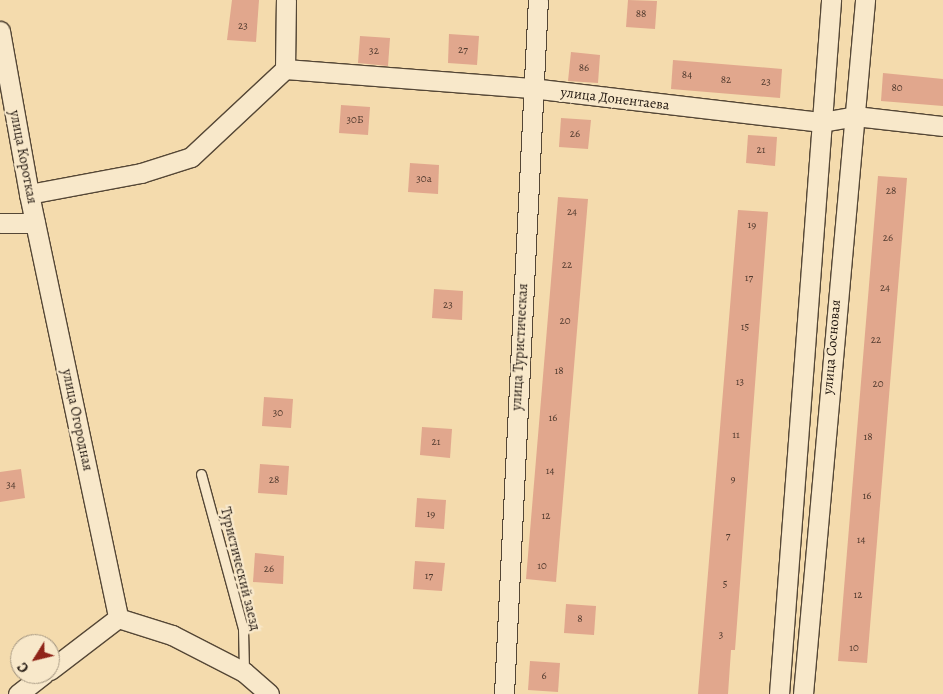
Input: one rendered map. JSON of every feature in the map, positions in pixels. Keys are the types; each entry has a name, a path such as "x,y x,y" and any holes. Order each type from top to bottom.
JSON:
{"street":[{"path":"29,194 141,173 191,157 285,69 286,0"},
{"name":"улица Туристическая","path":"504,694 531,88 538,0"},
{"name":"улица Сосновая","path":"779,694 832,0"},
{"name":"улица Сосновая","path":"803,694 864,0"},
{"name":"улица Короткая","path":"0,31 29,194 36,223"},
{"name":"улица Донентаева","path":"285,69 531,88 822,122 855,116 943,126"},
{"path":"0,223 36,223"},
{"name":"улица Огородная","path":"36,223 118,618"},
{"path":"60,662 118,618 172,635 244,672 269,694"},
{"path":"18,694 31,684"}],"lane":[{"name":"Туристический заезд","path":"201,474 243,629 244,672"}],"building":[{"path":"232,0 259,0 256,42 227,40"},
{"path":"628,0 657,1 655,29 626,27"},
{"path":"449,34 479,36 477,65 448,63"},
{"path":"360,36 390,38 388,66 358,63"},
{"path":"571,52 600,55 598,83 568,81"},
{"path":"673,60 782,69 780,98 671,89"},
{"path":"883,73 943,79 943,106 881,101"},
{"path":"341,105 370,107 368,135 339,133"},
{"path":"561,118 591,120 588,149 559,147"},
{"path":"748,135 777,137 775,166 746,163"},
{"path":"410,163 439,165 438,194 408,192"},
{"path":"878,176 907,178 867,663 838,661"},
{"path":"558,197 588,199 556,582 526,579"},
{"path":"738,210 768,212 735,650 731,650 728,694 698,694"},
{"path":"434,289 463,291 462,320 432,318"},
{"path":"264,397 293,399 291,428 262,426"},
{"path":"422,427 452,429 450,458 420,455"},
{"path":"260,464 289,466 287,495 258,493"},
{"path":"21,469 25,498 0,502 0,472"},
{"path":"417,498 446,500 444,529 415,527"},
{"path":"255,553 284,556 283,584 253,582"},
{"path":"415,561 445,563 442,591 413,589"},
{"path":"566,604 596,606 594,635 564,633"},
{"path":"530,661 560,663 558,692 528,690"}]}
